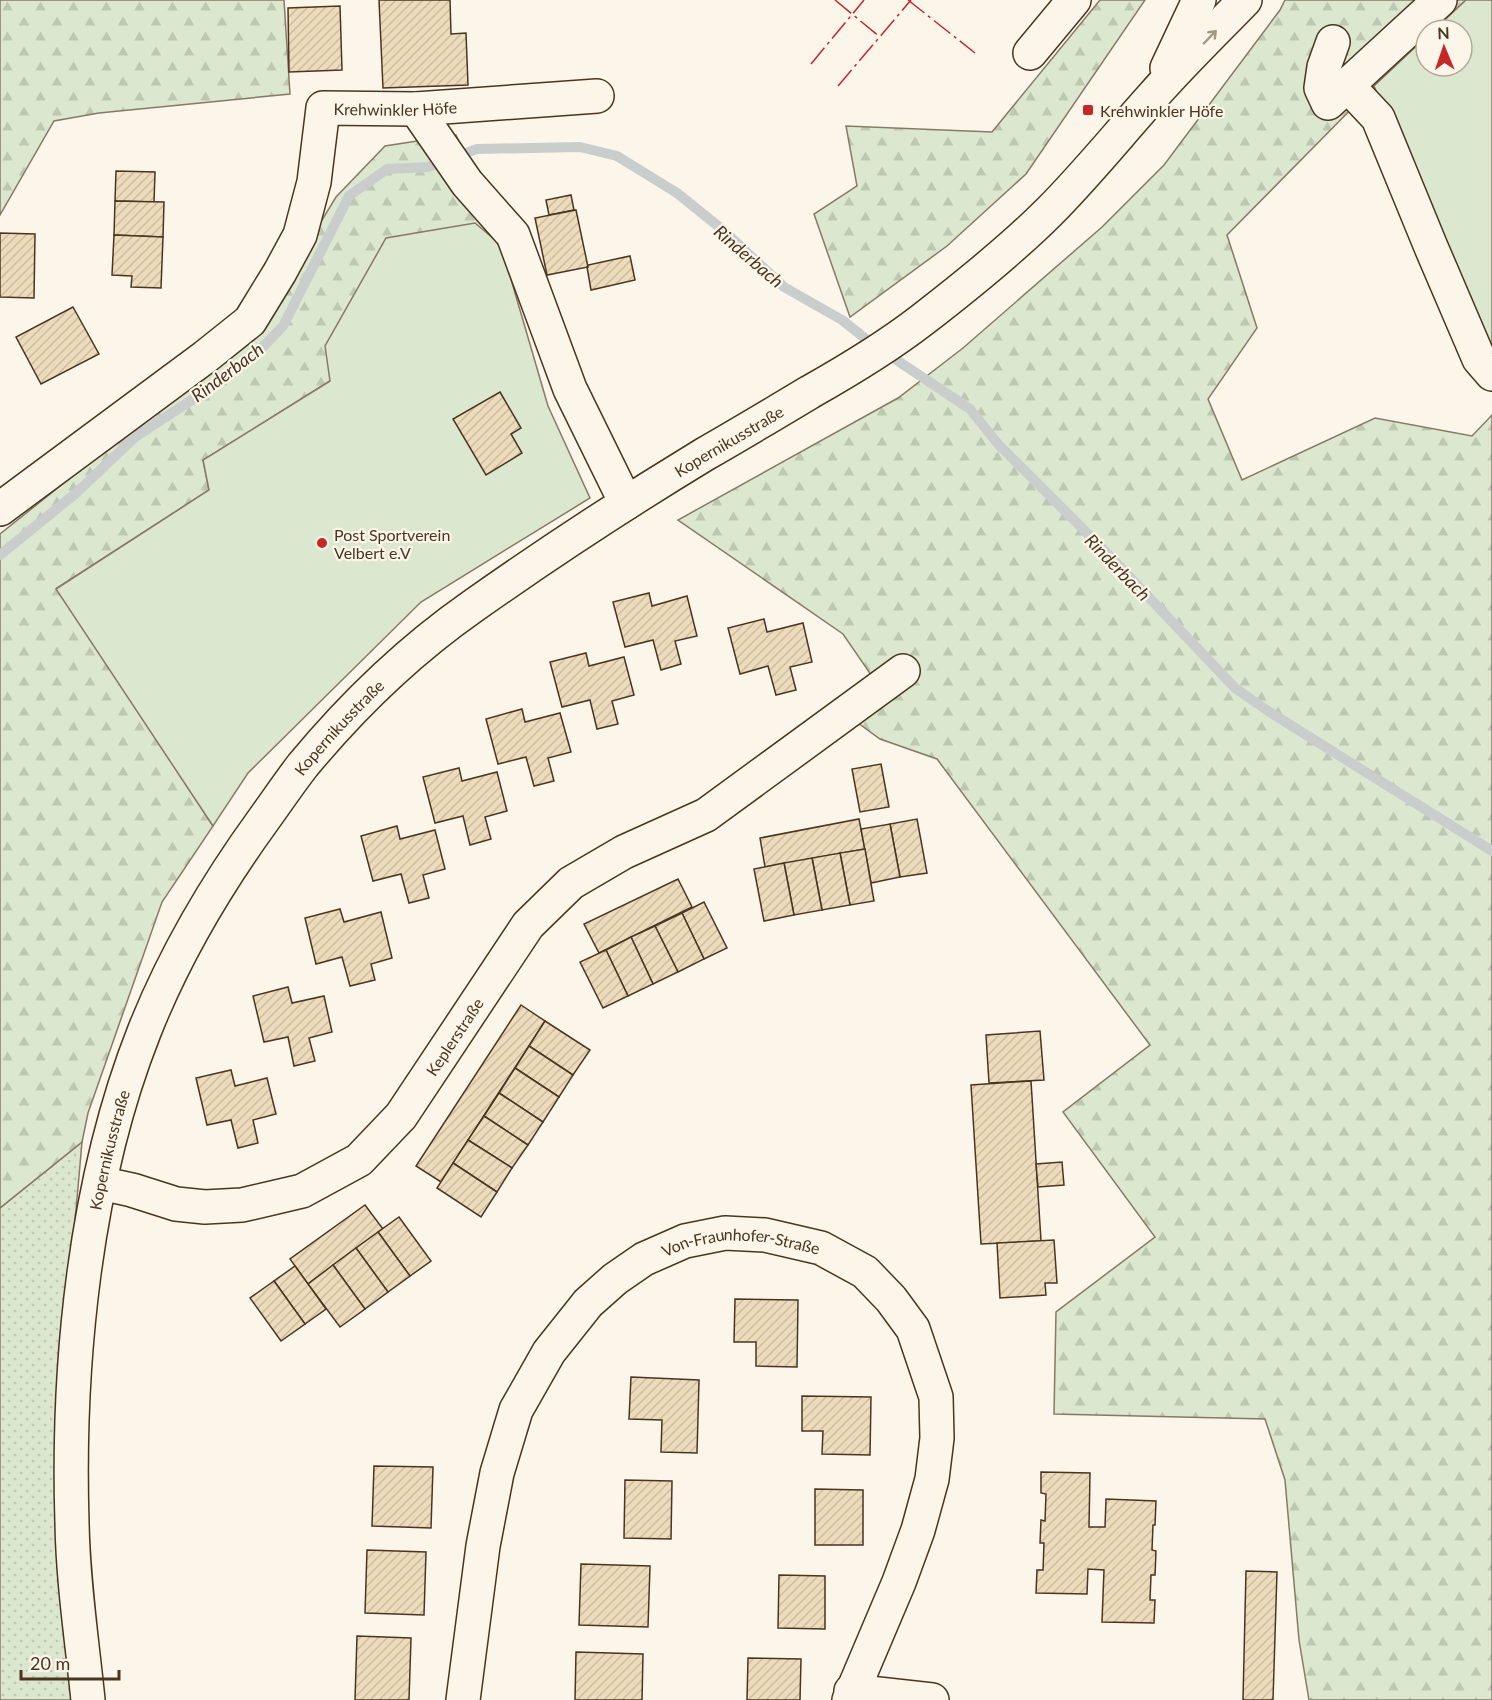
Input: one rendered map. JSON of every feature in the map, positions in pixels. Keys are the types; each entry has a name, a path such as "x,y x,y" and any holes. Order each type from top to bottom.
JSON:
{"street":[{"path":"1030,53 1074,0"},
{"name":"Kopernikusstraße","path":"1155,94 1199,0"},
{"name":"Kopernikusstraße","path":"88,1700 72,1534 74,1367 86,1264 100,1183 117,1111 145,1029 188,939 218,886 248,841 301,768 339,724 381,682 469,608 626,503 856,365 918,324 983,272 1045,216 1102,156 1155,94 1245,0"},
{"path":"1337,94 1440,0"},
{"path":"1333,42 1324,67 1321,88 1337,94 1378,118 1479,358 1492,374"},
{"name":"Krehwinkler Höfe","path":"0,509 206,357 250,321 300,235 314,183 323,108 416,109 597,96"},
{"path":"416,109 467,183 513,235 570,389 626,503"},
{"name":"Keplerstraße","path":"100,1183 176,1204 205,1207 242,1204 302,1191 359,1160 401,1116 528,925 571,884 624,852 706,815 903,671"},
{"name":"Von-Fraunhofer-Straße","path":"463,1700 483,1546 498,1473 516,1410 549,1352 588,1303 615,1279 644,1259 685,1241 725,1233 765,1235 821,1248 865,1272 891,1299 913,1329 936,1397 937,1438 932,1479 918,1530 899,1582 850,1696"},
{"path":"850,1696 932,1700"}],"green space":[{"path":"0,0 284,0 290,94 99,113 54,121 0,215"},
{"path":"1100,0 1145,0 1026,174 947,246 850,317 814,214 857,186 846,126 992,132"},
{"path":"1285,0 1466,0 1447,18 1414,18 1414,48 1227,235 1257,328 1208,399 1242,480 1375,418 1472,436 1492,415 1492,1700 1309,1700 1299,1640 1285,1480 1265,1419 1054,1414 1056,1312 1155,1237 1063,1112 1150,1045 937,759 880,739 854,720 874,679 843,634 678,520 898,398 963,348 1102,227 1164,165 1280,10"},
{"path":"1466,0 1492,0 1492,357 1488,353 1374,86 1414,48 1414,78 1474,78 1474,18 1447,18"},
{"path":"456,135 501,245 330,381 203,460 209,490 57,588 213,826 162,902 88,1113 82,1142 0,1208 0,534 255,330 336,197 385,146"},
{"name":"Post Sportverein Velbert e.V","path":"475,223 501,245 548,406 590,498 421,602 248,773 213,826 56,589 209,490 203,460 330,381 325,346 386,238"},
{"path":"82,1142 73,1244 72,1700 0,1700 0,1208"}],"building":[{"path":"379,0 450,0 451,34 466,33 468,85 383,88"},
{"path":"340,6 342,70 289,72 288,8"},
{"path":"116,171 155,172 154,202 115,201"},
{"path":"571,195 574,210 549,215 546,200"},
{"path":"115,201 164,202 163,237 114,235"},
{"path":"576,210 588,267 547,275 535,218"},
{"path":"0,233 35,234 34,298 0,297"},
{"path":"114,235 163,237 161,288 131,287 132,276 112,275"},
{"path":"630,256 635,280 591,290 588,265"},
{"path":"73,307 99,354 41,384 16,337"},
{"path":"500,392 521,428 511,434 522,453 486,475 453,419"},
{"path":"649,593 652,606 687,596 697,636 675,641 681,664 661,670 653,640 625,647 613,602"},
{"path":"764,619 767,632 803,623 812,662 790,667 796,690 776,695 768,666 740,674 728,628"},
{"path":"586,653 589,666 624,657 634,695 612,701 618,724 597,729 590,700 562,707 550,662"},
{"path":"522,709 525,722 560,713 571,752 548,758 554,781 534,786 526,757 498,764 486,719"},
{"path":"881,764 889,807 860,812 852,769"},
{"path":"459,768 462,781 497,772 507,811 485,817 491,839 470,845 463,816 435,823 423,777"},
{"path":"859,819 865,849 765,867 760,838"},
{"path":"917,819 927,873 900,877 890,824"},
{"path":"890,824 900,877 871,883 861,829"},
{"path":"397,826 400,839 435,830 445,869 423,875 429,898 409,903 401,874 373,881 361,836"},
{"path":"865,849 874,901 850,905 840,853"},
{"path":"840,853 850,905 822,910 812,858"},
{"path":"812,858 822,910 794,915 784,863"},
{"path":"784,863 794,915 764,921 754,869"},
{"path":"678,879 692,907 599,953 584,924"},
{"path":"704,902 727,948 704,959 682,913"},
{"path":"340,909 344,922 381,912 392,958 371,964 375,980 350,986 342,957 316,964 305,918"},
{"path":"682,913 704,959 678,972 655,926"},
{"path":"655,926 678,972 653,984 631,937"},
{"path":"631,937 653,984 628,996 606,950"},
{"path":"606,950 628,996 603,1008 580,962"},
{"path":"288,987 292,1003 324,996 332,1032 309,1038 315,1061 294,1066 288,1037 264,1042 253,996"},
{"path":"521,1005 545,1021 441,1182 416,1166"},
{"path":"545,1021 590,1050 573,1075 529,1046"},
{"path":"1040,1031 1044,1080 989,1083 986,1035"},
{"path":"529,1046 573,1075 559,1097 515,1068"},
{"path":"515,1068 559,1097 543,1122 499,1093"},
{"path":"231,1070 235,1086 267,1078 276,1114 253,1120 258,1143 238,1148 231,1120 207,1125 196,1078"},
{"path":"1031,1081 1041,1241 981,1244 971,1085"},
{"path":"499,1093 543,1122 528,1145 484,1116"},
{"path":"484,1116 528,1145 512,1168 468,1140"},
{"path":"468,1140 512,1168 497,1192 453,1163"},
{"path":"1062,1162 1064,1185 1038,1187 1036,1164"},
{"path":"453,1163 497,1192 481,1217 437,1188"},
{"path":"365,1205 383,1229 308,1284 290,1259"},
{"path":"399,1217 431,1261 410,1276 378,1232"},
{"path":"378,1232 410,1276 388,1292 356,1248"},
{"path":"1054,1240 1057,1283 1045,1283 1046,1295 1000,1298 997,1243"},
{"path":"356,1248 388,1292 365,1309 333,1265"},
{"path":"333,1265 365,1309 340,1327 308,1284"},
{"path":"295,1266 326,1309 305,1324 274,1281"},
{"path":"274,1281 305,1324 281,1341 250,1298"},
{"path":"735,1299 798,1300 797,1367 756,1366 756,1342 734,1342"},
{"path":"631,1377 699,1380 697,1453 661,1452 662,1420 629,1419"},
{"path":"802,1396 871,1397 870,1455 822,1454 823,1431 802,1431"},
{"path":"374,1466 433,1467 431,1528 372,1526"},
{"path":"1041,1472 1090,1473 1089,1527 1105,1527 1106,1499 1156,1501 1152,1550 1156,1551 1155,1575 1151,1575 1150,1600 1155,1600 1154,1623 1102,1622 1104,1570 1088,1569 1087,1594 1036,1593 1037,1570 1043,1570 1044,1543 1040,1543 1041,1520 1045,1521 1046,1494 1041,1493"},
{"path":"625,1480 672,1481 671,1539 624,1538"},
{"path":"815,1489 863,1490 863,1545 815,1545"},
{"path":"367,1550 426,1552 424,1615 365,1613"},
{"path":"581,1564 650,1566 648,1627 579,1625"},
{"path":"1246,1571 1277,1572 1273,1700 1243,1700"},
{"path":"779,1575 825,1576 825,1629 778,1628"},
{"path":"357,1636 411,1638 409,1700 355,1700"},
{"path":"576,1652 643,1654 642,1700 575,1700"},
{"path":"748,1658 801,1659 800,1700 747,1700"}],"waterway":[{"name":"Rinderbach","path":"0,555 75,494 135,437 201,394 257,353 283,326 349,196 387,169 428,167 477,149 580,147 617,156 677,193 723,230 784,287 842,320 871,343 970,409 998,444 1102,548 1235,688 1492,851"}],"power":[{"path":"835,0 880,37"},
{"path":"811,64 864,0"},
{"path":"908,0 975,53"},
{"path":"838,86 911,0"}],"place":[{"name":"Krehwinkler Höfe","path":"1088,110"},
{"name":"Post Sportverein Velbert e.V","path":"322,543"}]}
